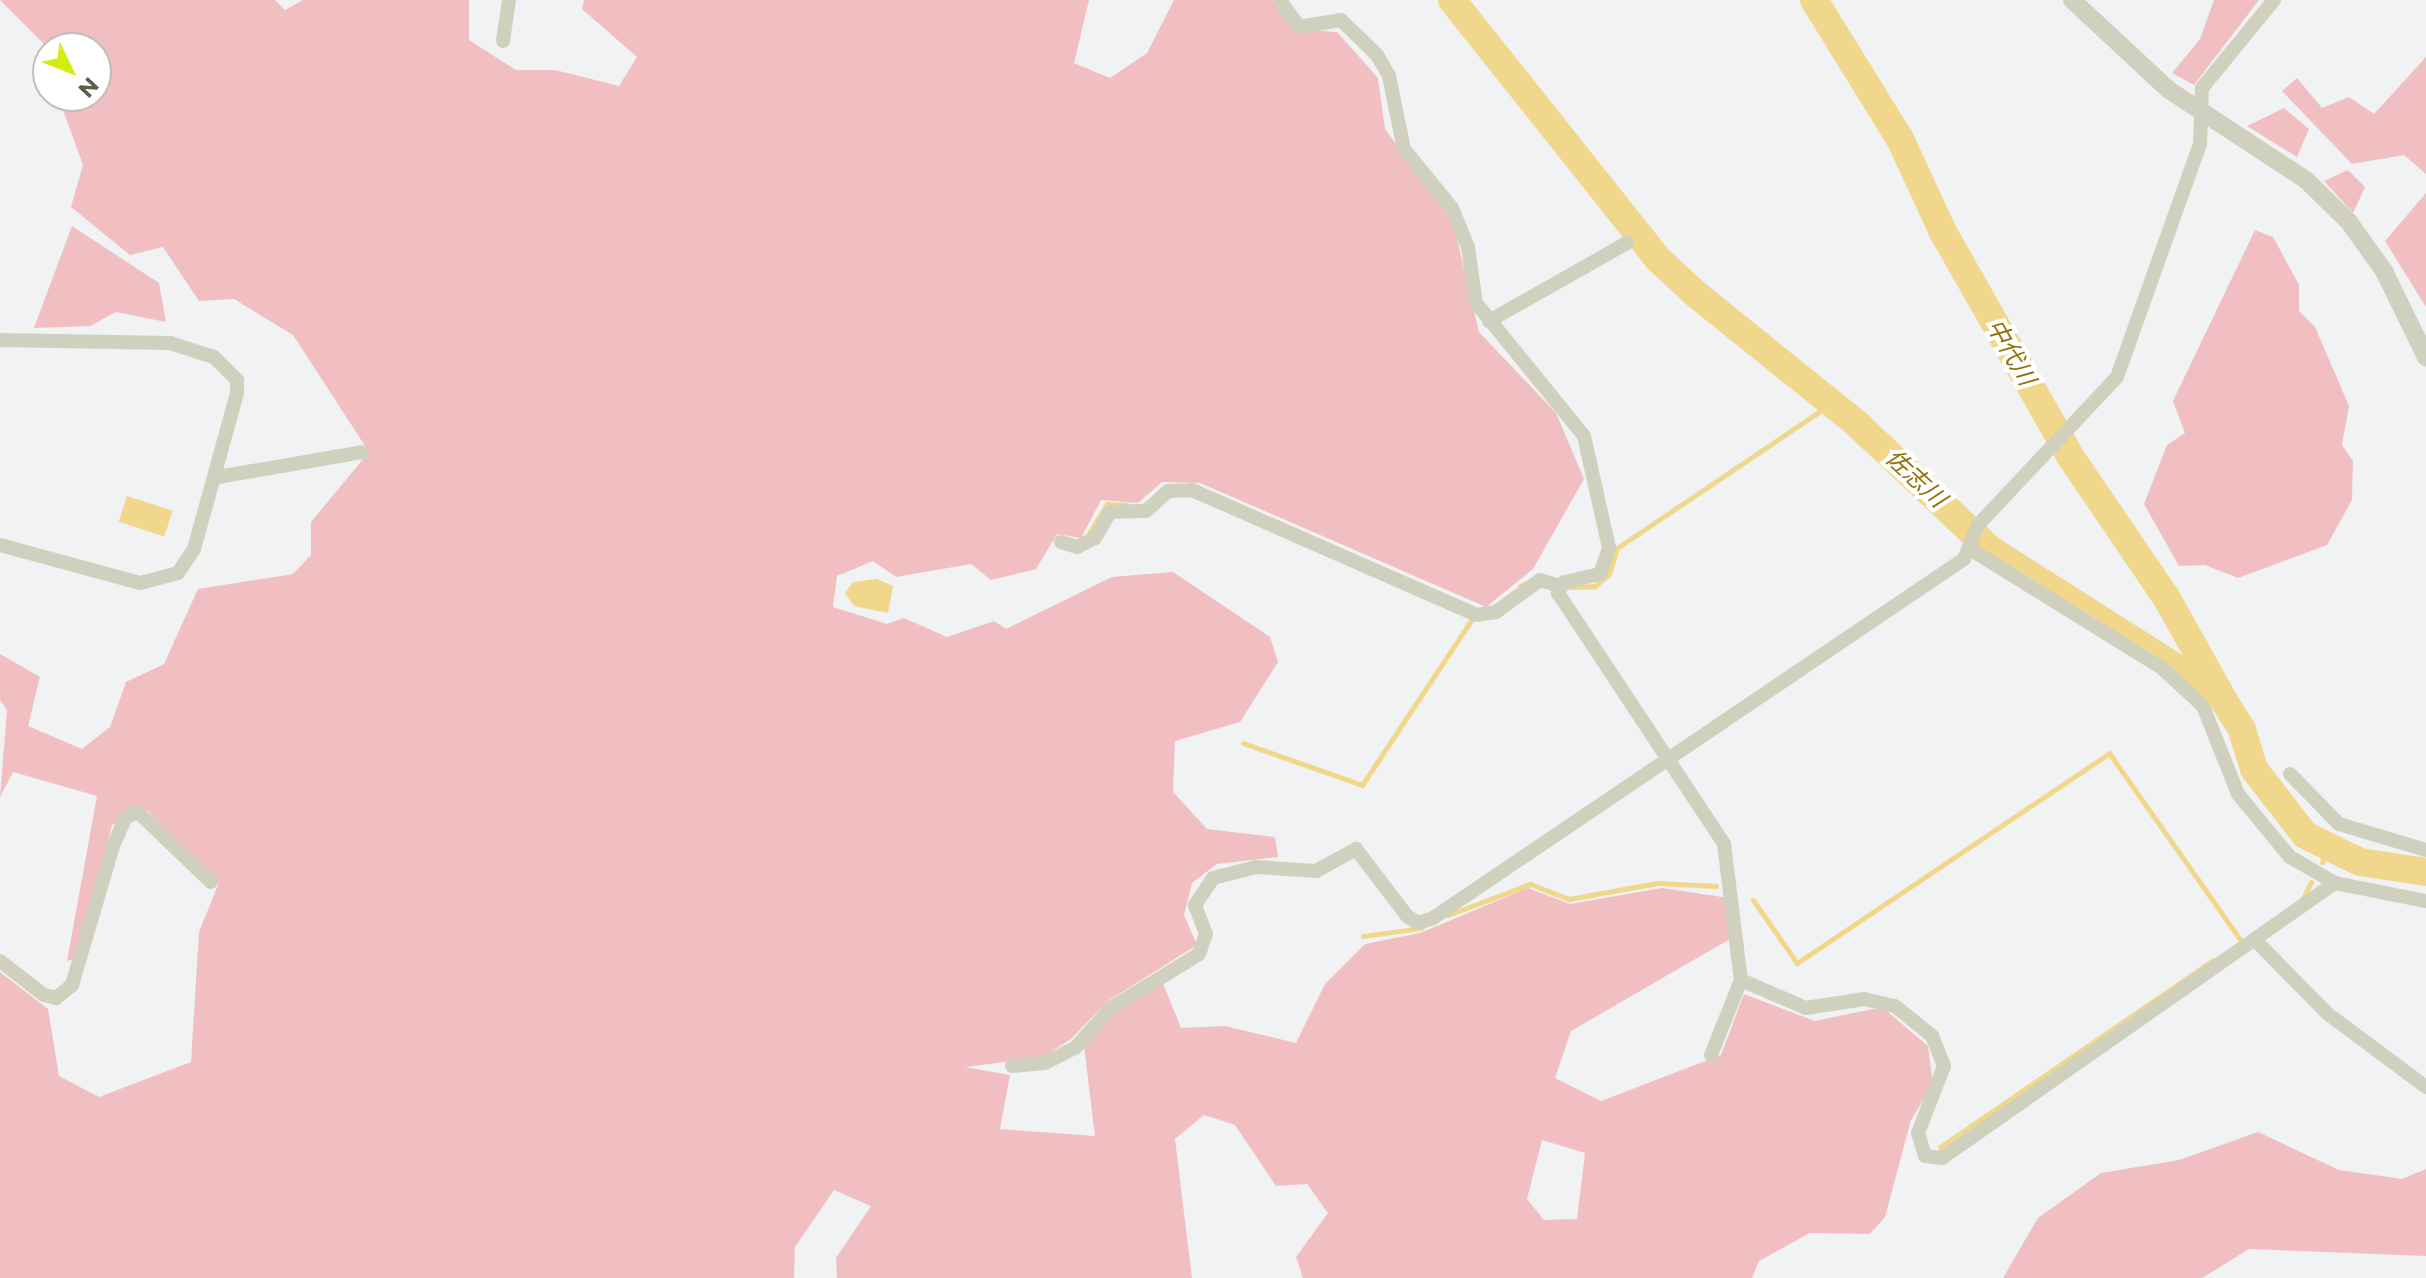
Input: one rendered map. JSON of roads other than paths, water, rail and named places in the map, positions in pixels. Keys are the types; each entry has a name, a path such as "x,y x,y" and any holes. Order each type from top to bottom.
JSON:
{"street":[{"path":"503,41 509,0"},
{"path":"1061,542 1077,547 1095,538 1110,512 1146,511 1168,491 1192,490 1477,615 1496,612 1540,580 1560,586 1600,574 1609,548 1607,518 1584,436 1562,399 1476,303 1468,247 1452,208 1396,129 1389,76 1377,55 1341,20 1299,27 1280,0"},
{"path":"2072,0 2201,113 2306,180 2349,222 2384,271 2426,357"},
{"path":"1012,1066 1045,1063 1075,1048 1111,1008 1199,954 1206,934 1195,905 1213,878 1256,867 1316,871 1356,849 1418,923 1671,756 1970,549 1978,525 2117,377 2139,332 2200,144 2202,88 2274,0"},
{"path":"1489,321 1627,243"},
{"path":"0,340 34,345 132,337 214,357 237,380 218,477 194,549 178,573 159,583 0,545"},
{"path":"218,477 362,452"},
{"path":"1970,549 2162,668 2203,706 2238,794 2260,827 2290,857 2335,883 2426,901"},
{"path":"1560,586 1561,599 1671,756 1732,867 1741,980 1711,1055"},
{"path":"2290,774 2339,824 2426,850"},
{"path":"0,961 44,995 56,998 72,985 113,846 126,817 138,812 211,882"},
{"path":"1741,980 1806,1008 1864,999 1895,1006 1932,1036 1944,1066 1918,1133 1918,1145 1932,1160 2257,942 2335,883"},
{"path":"2257,942 2328,1014 2426,1087"}],"waterway":[{"name":"佐志川","path":"1452,0 1658,259 1697,295 1856,423 1991,550 2221,696 2242,730 2254,769 2305,835 2360,862 2426,872"},
{"name":"中代川","path":"1814,0 1900,139 1943,232 2070,456 2166,597 2219,692"},
{"path":"1570,587 1595,586 1609,574 1617,548 1829,405"},
{"path":"1089,533 1107,504 1127,505"},
{"path":"1520,586 1538,578"},
{"path":"1243,743 1362,785 1472,619"},
{"path":"1753,900 1797,963 2109,753 2241,941"},
{"path":"2322,862 2327,849"},
{"path":"2302,900 2311,882"},
{"path":"1448,915 1530,884 1569,899 1658,883 1716,886"},
{"path":"1363,936 1421,928"},
{"path":"1940,1147 2213,960"}]}
